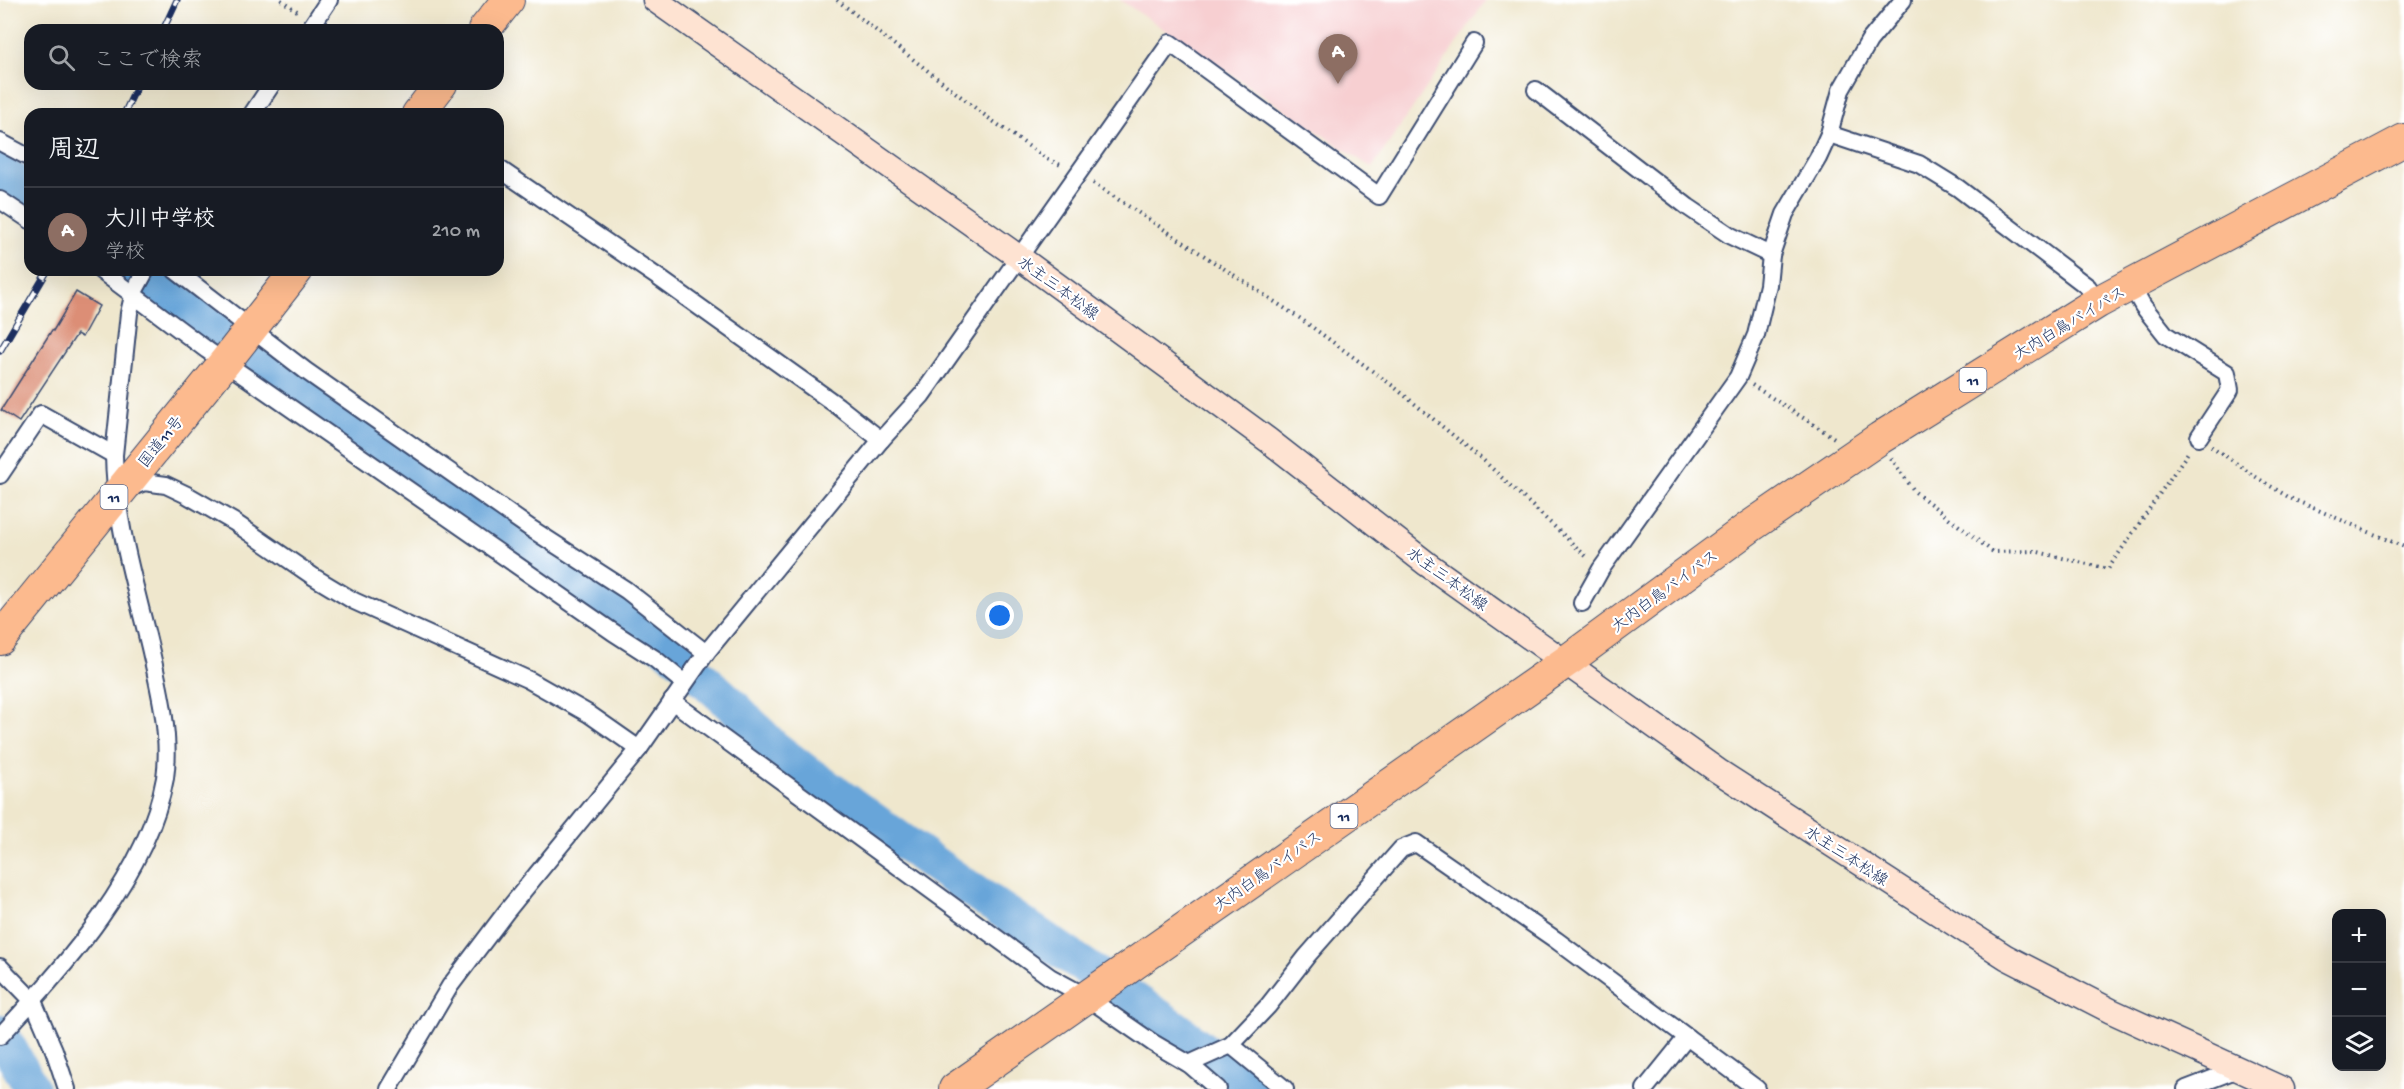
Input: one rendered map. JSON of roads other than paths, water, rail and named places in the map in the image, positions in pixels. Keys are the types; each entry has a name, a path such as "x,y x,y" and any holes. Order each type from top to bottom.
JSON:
{"highway":[{"path":"489,24 508,0"},
{"path":"423,108 436,90"},
{"name":"大内白鳥バイパス","path":"955,1089 1567,662 1751,526 1868,446 2098,302 2404,140"},
{"name":"国道11号","path":"3,630 292,276"}],"main road":[{"name":"水主三本松線","path":"655,0 1020,258 1268,440 1427,564 1718,771 2006,957 2112,1011 2282,1089"}],"street":[{"path":"313,24 329,0"},
{"path":"1582,603 1601,569 1738,377 1756,335 1768,285 1771,255 1785,214 1818,158 1829,134 1841,90 1869,41 1903,0"},
{"path":"389,1089 450,986 506,912 639,749 704,655 881,440 922,395 1170,44 1380,196 1474,43"},
{"path":"256,108 268,90"},
{"path":"1536,90 1688,207 1731,236 1771,255"},
{"path":"1829,134 1919,165 1958,188 2088,287 2098,302"},
{"path":"0,142 24,155"},
{"path":"504,172 659,278 838,406 881,440"},
{"path":"0,200 24,216"},
{"path":"108,276 134,294 238,345 306,371 530,528 626,590 704,655"},
{"path":"0,1036 29,1005 115,896 149,831 165,777 163,718 152,655 122,536 114,456 129,313 134,294 143,276"},
{"path":"180,276 238,345 613,632 638,646 686,681"},
{"path":"2131,285 2143,306 2166,335 2227,373 2230,390 2199,437"},
{"path":"0,474 41,414 114,456"},
{"path":"116,494 144,482 166,485 188,495 354,601 529,680 589,714 639,749"},
{"path":"672,701 1050,976 1089,994 1153,1043 1193,1062 1218,1089"},
{"path":"1193,1062 1228,1046 1268,1006 1307,956 1401,849 1416,843 1556,940 1757,1089"},
{"path":"0,967 29,1005 54,1050 67,1089"},
{"path":"1644,1089 1687,1037"},
{"path":"1228,1046 1285,1089"},
{"path":"2193,1088 2238,1069"}],"waterway":[{"path":"0,170 24,188"},
{"path":"144,276 264,364 678,656 731,704 773,747 807,773 951,876 1174,1027 1253,1089"},
{"path":"0,1032 32,1089"}],"railway":[{"path":"166,24 177,0"},
{"path":"127,108 135,90"},
{"path":"0,351 44,276"}],"place":[{"name":"大川中学校","path":"1338,84"}]}
